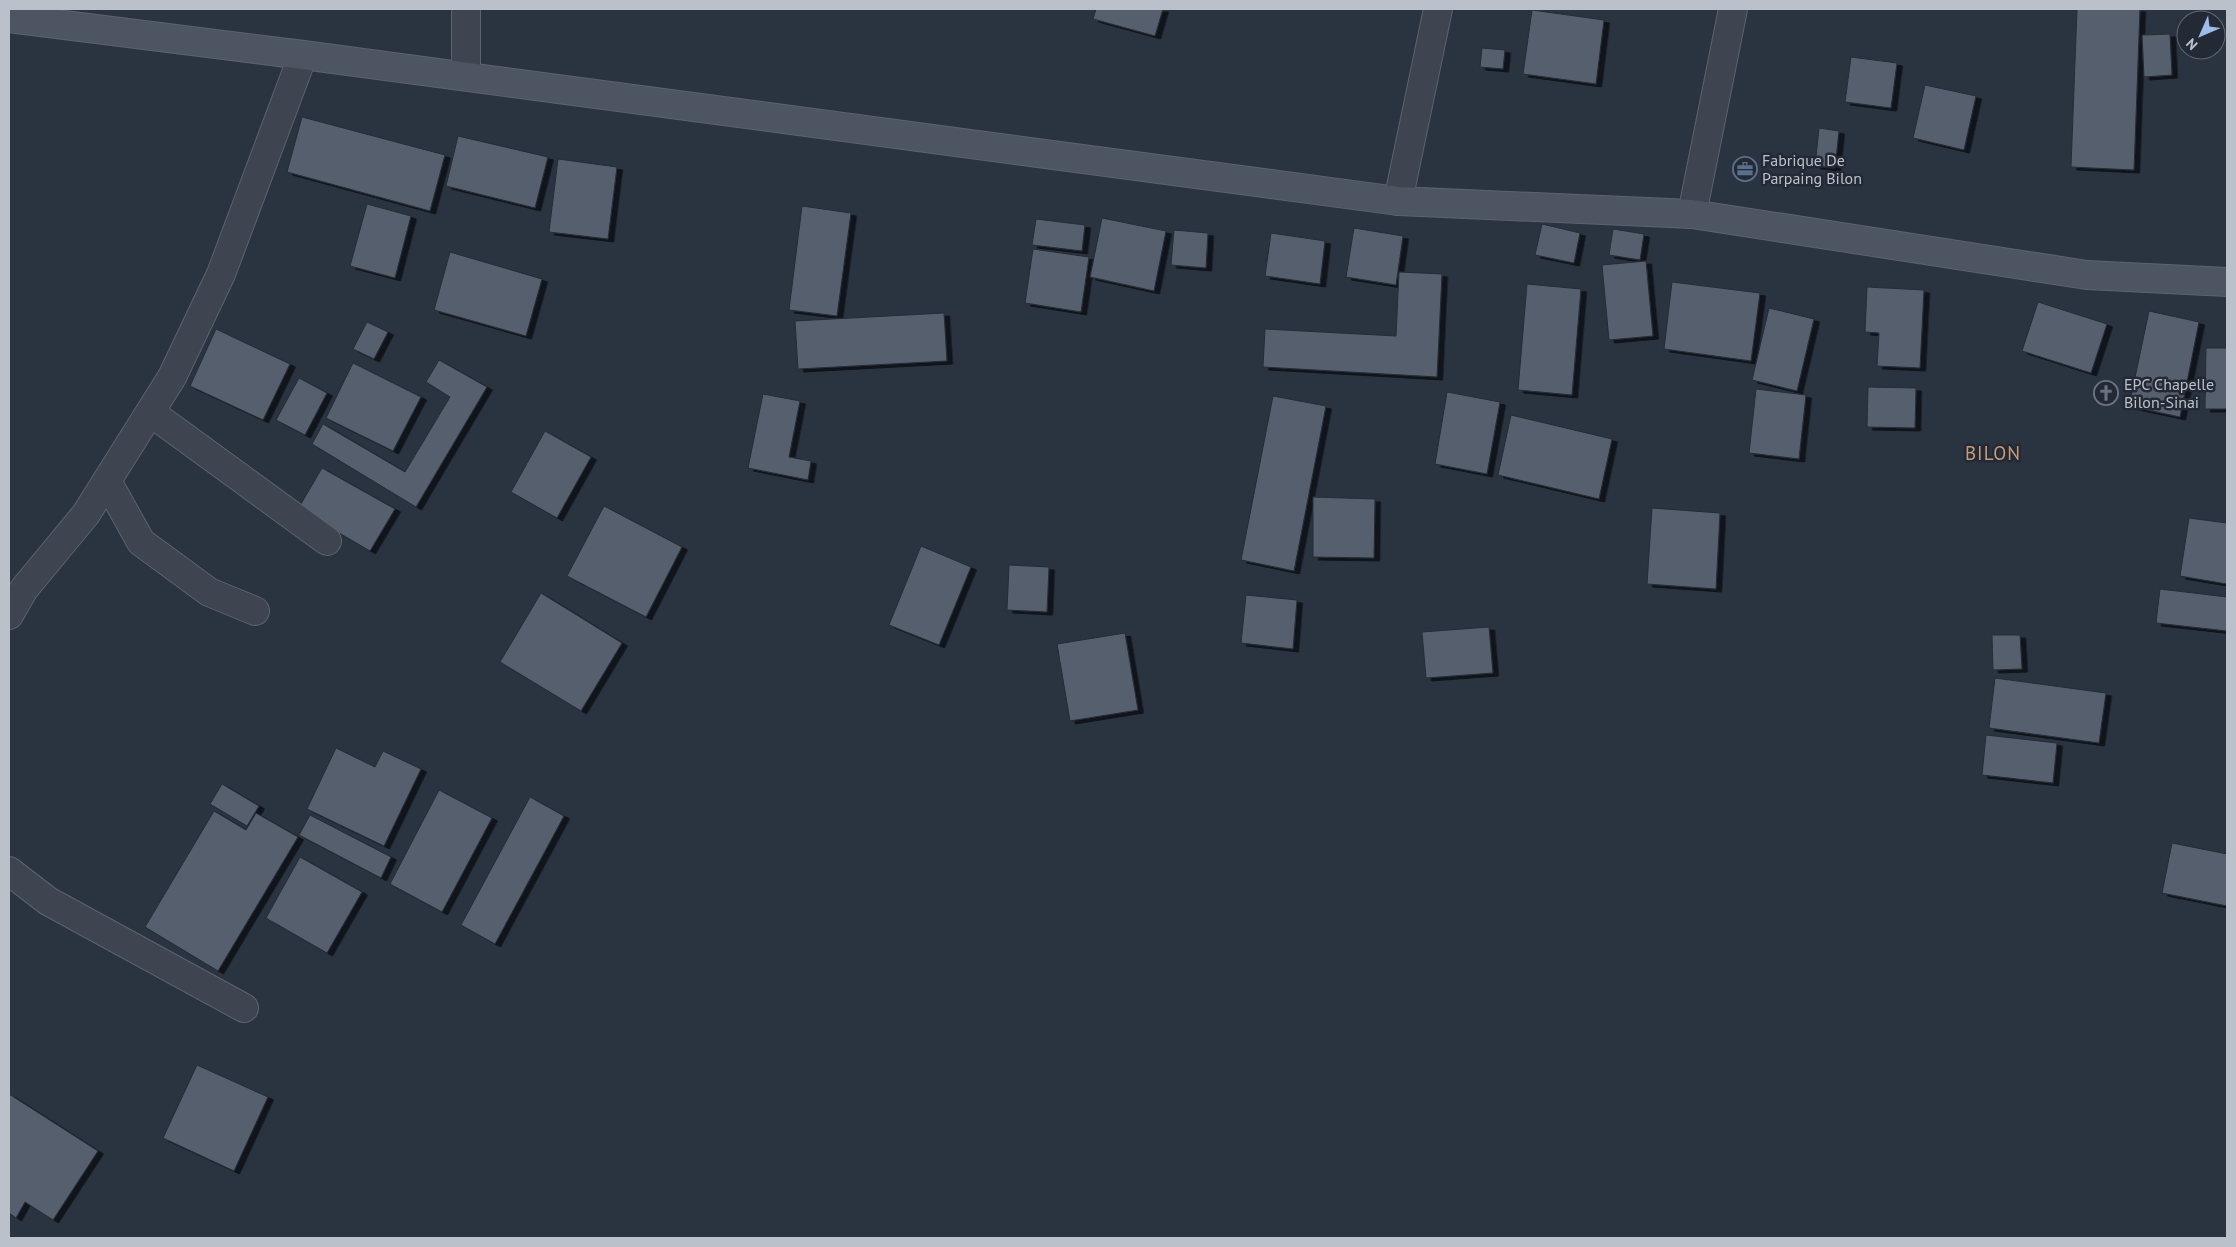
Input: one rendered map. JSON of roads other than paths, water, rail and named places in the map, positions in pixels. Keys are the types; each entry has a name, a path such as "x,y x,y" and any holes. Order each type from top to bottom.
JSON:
{"main road":[{"path":"9,18 466,76 1398,201 1692,214 2087,275 2227,282"}],"street":[{"path":"466,9 466,76"},
{"path":"1398,201 1438,9"},
{"path":"1692,214 1733,9"},
{"path":"9,615 24,588 86,514 172,377 222,274 303,55"},
{"path":"150,412 327,541"},
{"path":"107,481 142,542 209,592 255,611"},
{"path":"9,871 48,901 244,1008"}],"place":[{"name":"Fabrique De Parpaing Bilon","path":"1745,169"},
{"name":"EPC Chapelle Bilon-Sinai","path":"2106,393"}],"district":[{"name":"BILON","path":"1993,453"}]}
